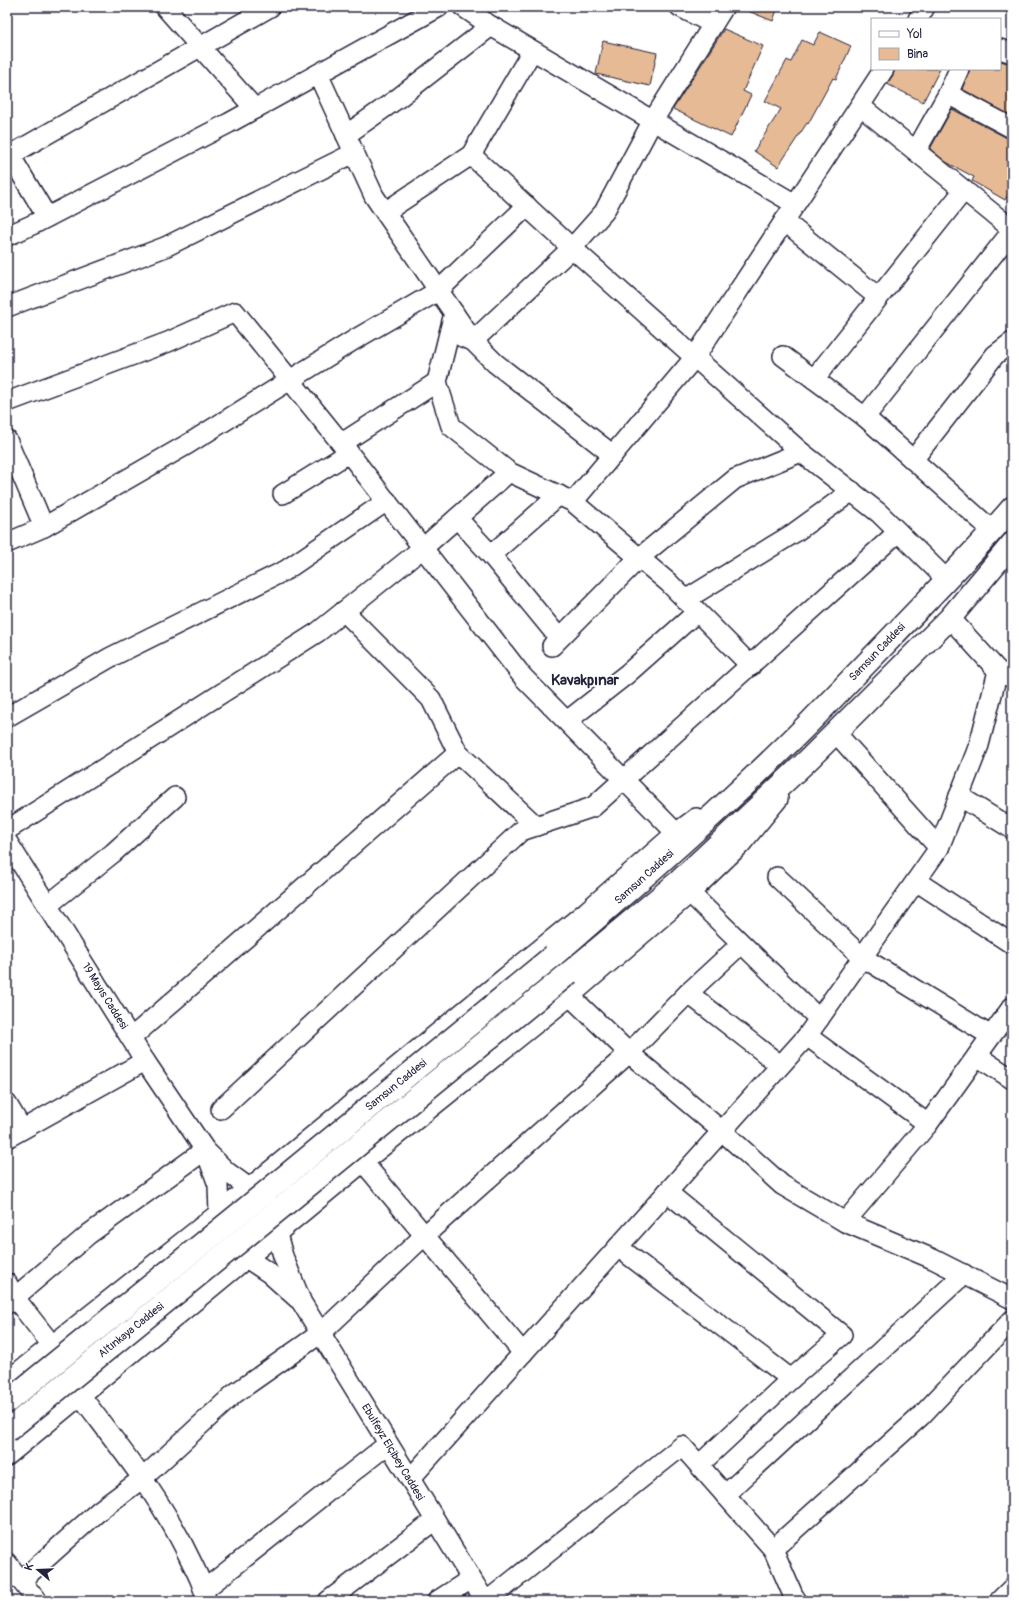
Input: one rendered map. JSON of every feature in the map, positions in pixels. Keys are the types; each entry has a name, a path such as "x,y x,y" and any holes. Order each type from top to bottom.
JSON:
{"highway":[{"name":"Samsun Caddesi","path":"244,1210 553,956 631,889 680,837 758,771 808,724 947,580 993,531 1012,508"},
{"name":"Samsun Caddesi","path":"256,1228 678,882 836,733 950,618 1012,544"},
{"name":"Altınkaya Caddesi","path":"7,1402 244,1210"},
{"name":"Altınkaya Caddesi","path":"7,1431 256,1228"}],"street":[{"path":"165,7 255,109"},
{"path":"7,236 47,217 255,109 439,7"},
{"path":"463,7 532,51 794,204"},
{"path":"680,7 713,24"},
{"path":"473,341 572,248 604,212 652,122 724,7"},
{"path":"919,18 925,7"},
{"path":"47,217 8,154 265,8"},
{"path":"346,135 397,99 491,26"},
{"path":"1001,49 1012,53"},
{"path":"385,212 471,155 532,51"},
{"path":"491,555 566,498 613,455 694,357 883,70"},
{"path":"916,151 948,94 959,70"},
{"path":"318,74 374,196 473,341 495,363 613,455"},
{"path":"948,94 1012,128"},
{"path":"860,106 964,190 1010,223 865,417"},
{"path":"7,307 165,247 354,153"},
{"path":"471,155 572,248 801,452 879,513 947,580"},
{"path":"814,379 964,190"},
{"path":"7,543 44,527 188,444 290,379 438,291 527,206"},
{"path":"784,221 878,297"},
{"path":"7,402 168,342 235,312 387,501 523,677 680,837 562,931 219,1213 7,1381"},
{"path":"454,313 437,382 451,426 509,472 566,498 668,583 751,666"},
{"path":"449,333 473,341"},
{"path":"913,460 995,355 1012,342"},
{"path":"783,356 865,417 993,531"},
{"path":"283,494 437,382"},
{"path":"7,440 44,527"},
{"path":"457,518 491,555 555,642 639,558 735,479 801,452"},
{"path":"7,830 311,636 423,548 509,472"},
{"path":"567,721 627,674 691,606 852,491"},
{"path":"7,717 111,657 286,570 387,501"},
{"path":"221,1109 521,831 593,807 898,532"},
{"path":"344,611 431,699 458,753 536,826"},
{"path":"410,1479 807,1036 939,848 1005,674 950,618"},
{"path":"836,733 939,848"},
{"path":"131,1038 458,753"},
{"path":"7,1456 248,1259 363,1162 570,996 690,893 741,844 809,759"},
{"path":"959,796 1012,829"},
{"path":"48,905 113,853 175,797"},
{"name":"19 Mayıs Caddesi","path":"7,841 13,865 48,905 131,1038 205,1150 227,1172 249,1188 265,1205"},
{"path":"777,877 862,957 991,1036"},
{"path":"916,881 1012,944"},
{"path":"690,893 819,1020"},
{"path":"21,1581 100,1510 143,1478 234,1394 321,1333 424,1236 629,1053 688,993 741,944"},
{"path":"688,993 780,1066"},
{"path":"570,996 629,1053 722,1131 782,1185 845,1222 933,1259 1012,1299"},
{"path":"845,1222 928,1124 1012,1007"},
{"path":"807,1036 928,1124"},
{"path":"977,1056 1012,1079"},
{"path":"7,1104 15,1133 146,1061"},
{"path":"52,1345 10,1295 89,1234 205,1150"},
{"name":"19 Mayıs Caddesi","path":"205,1150 218,1185 219,1213 228,1236"},
{"path":"363,1162 523,1353"},
{"path":"666,1192 842,1335 791,1379 699,1465"},
{"name":"Ebulfeyz Elçibey Caddesi","path":"265,1205 277,1233 283,1256 302,1303 471,1579 486,1601"},
{"name":"Ebulfeyz Elçibey Caddesi","path":"228,1236 238,1250 248,1259 269,1273 302,1303"},
{"path":"618,1247 791,1379"},
{"path":"725,1495 964,1274"},
{"path":"774,1550 920,1416 1012,1320"},
{"path":"81,1396 143,1478 177,1532 205,1595 388,1444"},
{"path":"486,1601 682,1446 774,1550 797,1601"},
{"path":"328,1601 435,1520"},
{"path":"7,1562 37,1601"},
{"path":"437,1601 471,1579"},
{"path":"999,1601 1012,1588"}],"building":[{"path":"738,7 778,7 773,21"},
{"path":"724,29 763,46 743,91 751,95 731,137 673,109"},
{"path":"820,32 851,46 836,79 833,78 808,124 807,123 778,167 754,151 781,109 765,101 787,60 791,62 802,40 813,45"},
{"path":"603,41 657,53 650,86 596,74"},
{"path":"1001,61 1012,64 1012,116 962,89 970,70 1001,70"},
{"path":"895,70 939,70 923,102 887,84"},
{"path":"952,109 1007,138 1012,139 1012,188 1005,200 972,181 974,177 946,162 930,149"}],"district":[{"name":"Kavakpınar","path":"585,680"}]}
